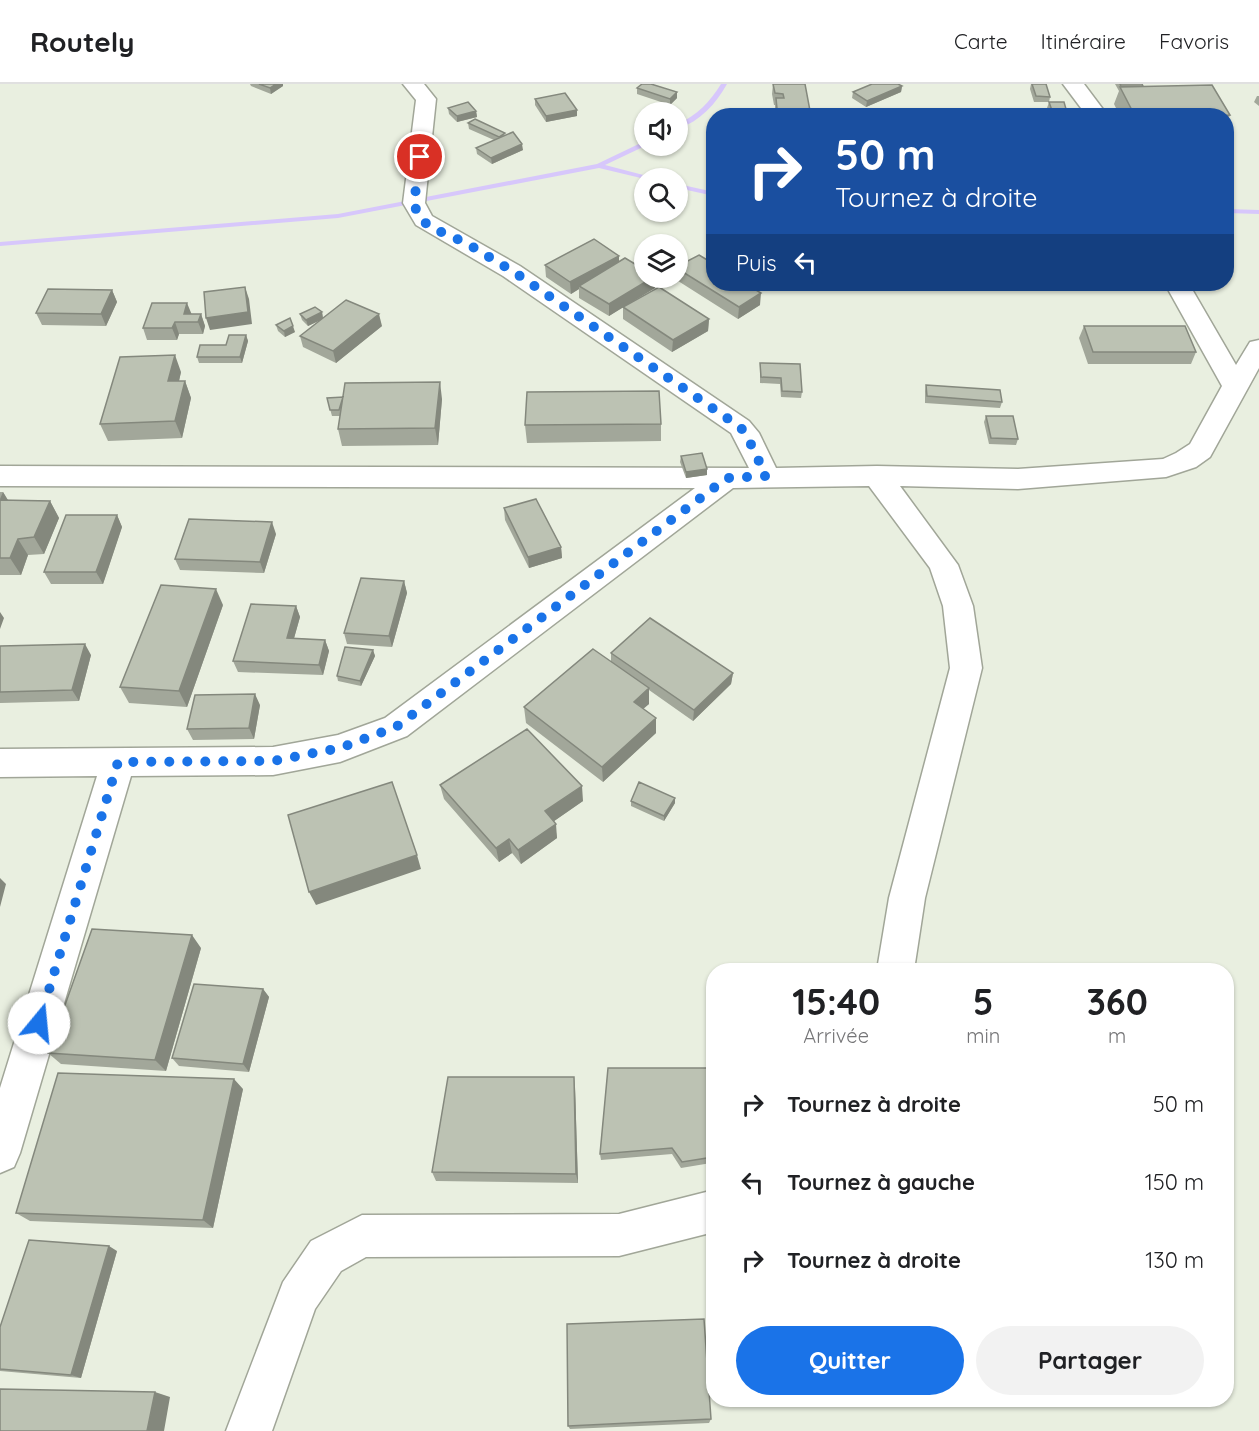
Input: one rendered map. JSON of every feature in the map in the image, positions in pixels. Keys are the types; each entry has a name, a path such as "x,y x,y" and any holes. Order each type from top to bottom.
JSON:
{"street":[{"path":"413,84 426,99 414,203 418,216 430,227 466,243 514,272 740,427 746,434 766,476"},
{"path":"1073,84 1092,108"},
{"path":"1182,291 1235,386"},
{"path":"0,476 727,478 877,476 1018,479 1167,468 1186,460 1200,450 1259,348"},
{"path":"877,476 942,565 958,606 966,668 907,898 897,963"},
{"path":"0,763 273,761 340,748 396,727 727,478"},
{"path":"0,1153 118,762"},
{"path":"249,1431 297,1297 326,1257 362,1236 619,1235 706,1213"}],"building":[{"path":"259,84 276,84 270,88"},
{"path":"642,84 651,84 677,92 670,99 637,88"},
{"path":"773,84 805,84 810,108 777,108 776,98 784,98 783,94 775,93"},
{"path":"872,84 902,86 867,101 853,92"},
{"path":"1032,84 1046,84 1050,97 1036,96"},
{"path":"1120,84 1142,84 1143,86 1121,86"},
{"path":"1212,85 1226,108 1131,108 1120,87"},
{"path":"565,93 577,110 546,116 535,99"},
{"path":"468,102 476,111 457,116 448,108"},
{"path":"1049,102 1064,102 1066,108 1051,108"},
{"path":"475,119 505,133 499,137 468,123"},
{"path":"513,132 522,144 491,158 476,148"},
{"path":"594,239 619,256 570,282 545,265"},
{"path":"699,255 706,259 706,286 688,275 688,261"},
{"path":"625,258 634,263 635,288 609,304 579,286"},
{"path":"245,287 248,312 206,318 204,292"},
{"path":"661,288 709,319 673,340 623,307"},
{"path":"48,289 112,290 101,314 36,313"},
{"path":"713,291 758,291 761,293 739,307"},
{"path":"346,300 379,314 333,351 300,336"},
{"path":"152,303 187,303 184,314 201,314 198,322 175,322 172,328 143,328"},
{"path":"315,307 322,312 306,320 300,314"},
{"path":"290,318 293,326 284,331 276,325"},
{"path":"1084,326 1185,326 1196,352 1093,352"},
{"path":"229,335 246,335 240,357 197,357 200,345 226,345"},
{"path":"175,355 168,381 185,381 175,421 100,424 120,357"},
{"path":"760,363 800,364 802,392 782,391 781,378 761,377"},
{"path":"440,382 435,428 338,429 345,383"},
{"path":"926,385 1000,390 1002,402 927,396"},
{"path":"659,391 661,424 525,425 527,392"},
{"path":"343,397 339,410 330,410 327,398"},
{"path":"986,416 1013,416 1018,439 991,438"},
{"path":"702,453 707,469 686,472 681,456"},
{"path":"536,499 561,547 528,557 504,508"},
{"path":"0,500 50,501 34,537 18,539 10,558 0,558"},
{"path":"66,515 117,515 96,572 44,572"},
{"path":"189,519 272,522 260,562 175,559"},
{"path":"361,578 404,581 389,636 344,633"},
{"path":"161,585 216,589 179,691 120,687"},
{"path":"251,604 296,606 287,638 325,640 319,665 233,661"},
{"path":"650,618 733,673 694,710 611,653"},
{"path":"85,644 72,690 0,692 0,646"},
{"path":"345,647 373,650 360,681 337,676"},
{"path":"593,649 649,688 634,702 656,718 602,767 524,707"},
{"path":"255,694 249,728 187,729 195,695"},
{"path":"527,729 582,786 545,811 556,824 518,850 509,839 496,848 440,785"},
{"path":"392,782 417,855 309,892 288,815"},
{"path":"639,782 675,798 664,816 631,801"},
{"path":"92,929 192,935 155,1060 48,1053"},
{"path":"194,984 263,989 243,1064 172,1058"},
{"path":"608,1068 706,1068 706,1158 682,1162 672,1148 600,1154"},
{"path":"58,1073 234,1079 203,1220 16,1213"},
{"path":"448,1077 574,1077 576,1174 432,1172"},
{"path":"29,1240 109,1246 71,1375 0,1369 0,1327"},
{"path":"704,1319 706,1407 710,1407 711,1419 568,1426 567,1324"},
{"path":"0,1389 155,1392 147,1431 0,1431"}],"waterway":[{"path":"688,122 705,109 724,84"},
{"path":"599,166 634,148"},
{"path":"0,244 338,216 599,166"},
{"path":"599,166 634,174"},
{"path":"688,188 706,192"},
{"path":"1234,211 1259,212"}],"route":[{"path":"39,1023 118,762 273,761 340,748 396,727 727,478 766,476 746,434 740,427 514,272 466,243 430,227 418,216 414,203 420,157"}]}
